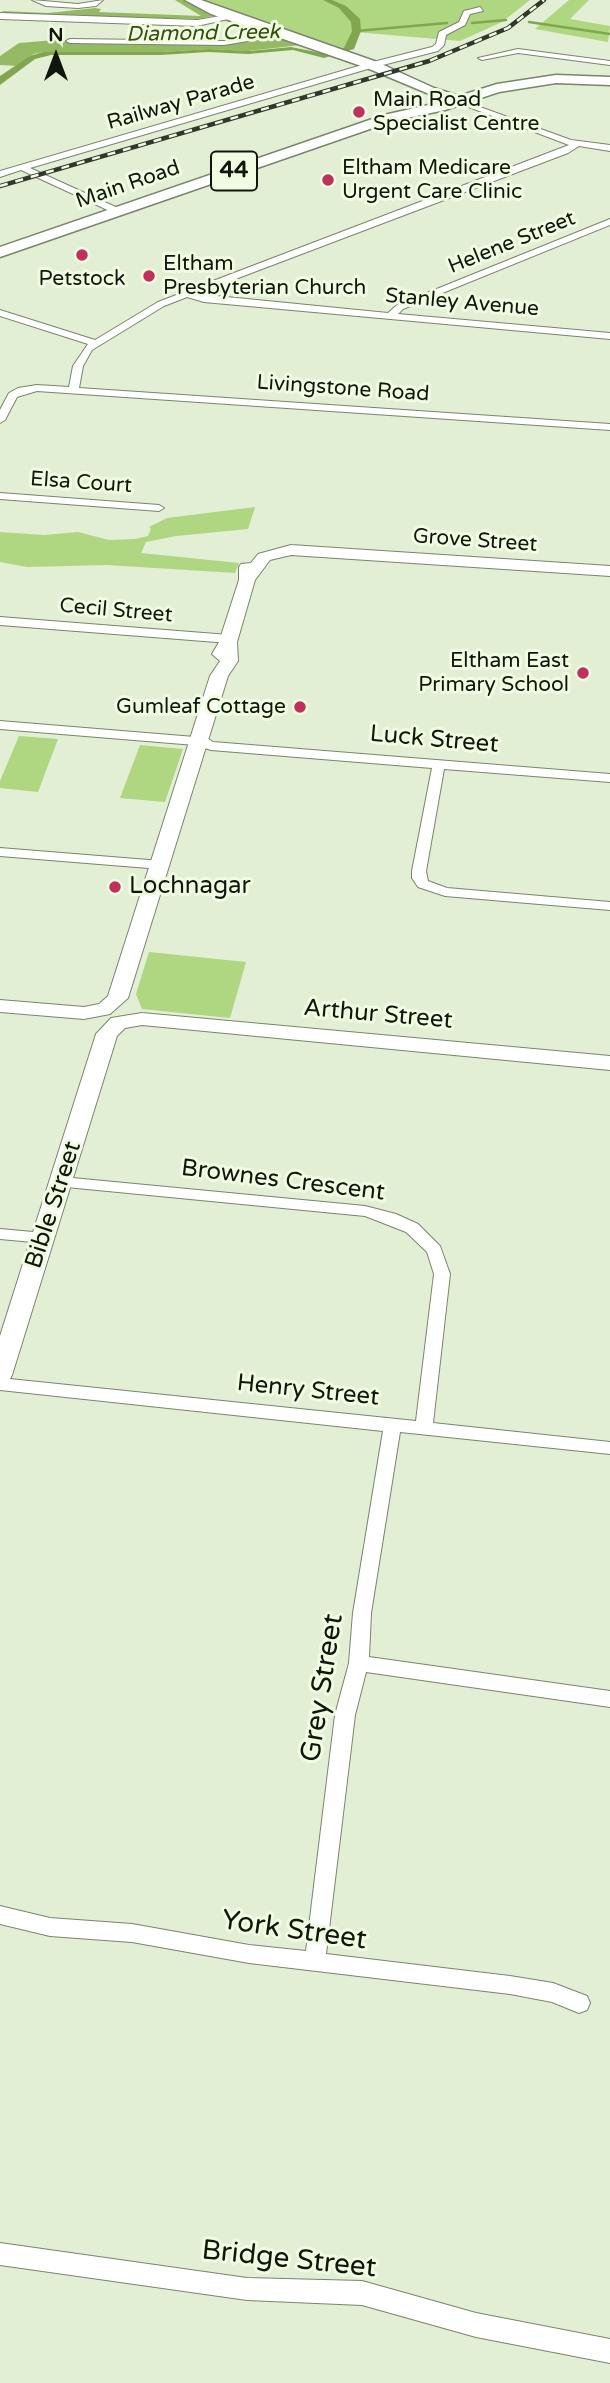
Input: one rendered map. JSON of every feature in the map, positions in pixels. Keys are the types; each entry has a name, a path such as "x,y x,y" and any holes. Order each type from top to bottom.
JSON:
{"main road":[{"path":"191,0 225,18 305,41 453,97"},
{"name":"Main Road","path":"0,252 503,78 534,73 610,79"},
{"name":"Main Road","path":"389,118 421,105 526,82 610,79"},
{"path":"427,87 475,86"},
{"path":"421,105 428,99 427,87"}],"street":[{"path":"36,0 50,5 86,5 99,0"},
{"name":"Railway Parade","path":"0,174 368,64 435,49 440,44 441,35 462,23 467,13 480,9"},
{"path":"0,16 99,20 225,18"},
{"path":"70,41 224,43 275,31"},
{"path":"482,58 515,51 610,63"},
{"path":"453,97 576,144 610,148"},
{"path":"73,390 78,366 88,348 161,304 576,144"},
{"path":"23,168 117,211"},
{"name":"Helene Street","path":"390,316 400,307 610,222"},
{"name":"Stanley Avenue","path":"186,295 204,299 610,336"},
{"path":"0,313 94,343"},
{"name":"Livingstone Road","path":"0,419 11,398 18,391 34,388 610,427"},
{"name":"Elsa Court","path":"0,496 159,508"},
{"name":"Grove Street","path":"264,554 291,550 336,551 610,571"},
{"name":"Bible Street","path":"0,1375 219,676 229,661 229,641 247,580 264,554"},
{"name":"Cecil Street","path":"0,621 229,641"},
{"name":"Luck Street","path":"0,725 199,742 211,747 255,748 610,778"},
{"path":"439,763 419,871 423,884 445,892 610,906"},
{"path":"0,852 161,865"},
{"name":"Arthur Street","path":"0,1006 610,1063"},
{"name":"Brownes Crescent","path":"61,1182 365,1211 390,1217 412,1228 435,1250 442,1274 424,1427"},
{"path":"0,1234 44,1238"},
{"name":"Henry Street","path":"0,1384 610,1448"},
{"name":"Grey Street","path":"315,1961 345,1715 359,1663 362,1613 393,1424"},
{"path":"359,1663 610,1699"},
{"name":"York Street","path":"0,1915 50,1927 132,1933 236,1952 438,1979 510,1985 553,1993 579,2003"},
{"name":"Bridge Street","path":"0,2254 247,2289 362,2293 476,2325 610,2351"}],"shaded area":[{"path":"175,0 184,0 212,16 199,19 0,14 3,11 48,13 95,8 101,9 99,12 201,16"},
{"path":"200,0 530,0 502,22 460,41 355,32 350,47 341,51"},
{"path":"323,0 332,0 346,6 360,19 361,31 354,49 324,58 293,50 248,54 208,52 161,55 51,55 35,59 0,85 0,76 30,56 43,52 161,52 209,49 250,51 291,47 326,54 344,48 352,31 351,22 339,8"},
{"path":"569,0 589,0 570,19 610,26 608,42 535,29"},
{"path":"271,37 301,45 248,51 209,49 161,52 43,52 34,54 17,66 0,65 0,56 19,43 55,40 230,44"},
{"path":"255,507 248,529 176,536 146,542 141,553 239,563 235,573 107,565 27,567 0,562 0,532 44,535 78,532 109,540 135,539 148,536 151,529 149,527 167,518"},
{"path":"19,736 58,739 38,792 0,788 0,781"},
{"path":"140,745 183,749 165,802 120,798"},
{"path":"149,952 246,962 230,1018 142,1009 136,994"}],"waterway":[{"path":"472,23 506,20"},
{"path":"529,22 610,34"},
{"path":"356,31 447,23"}],"railway":[{"path":"0,186 429,61 508,28 544,0"}],"place":[{"name":"Main Road Specialist Centre","path":"359,112"},
{"name":"Eltham Medicare Urgent Care Clinic","path":"328,180"},
{"name":"Petstock","path":"82,255"},
{"name":"Eltham Presbyterian Church","path":"149,276"},
{"name":"Eltham East Primary School","path":"583,673"},
{"name":"Gumleaf Cottage","path":"300,707"},
{"name":"Lochnagar","path":"115,887"}],"water label":[{"name":"Diamond Creek","path":"203,34"}]}
